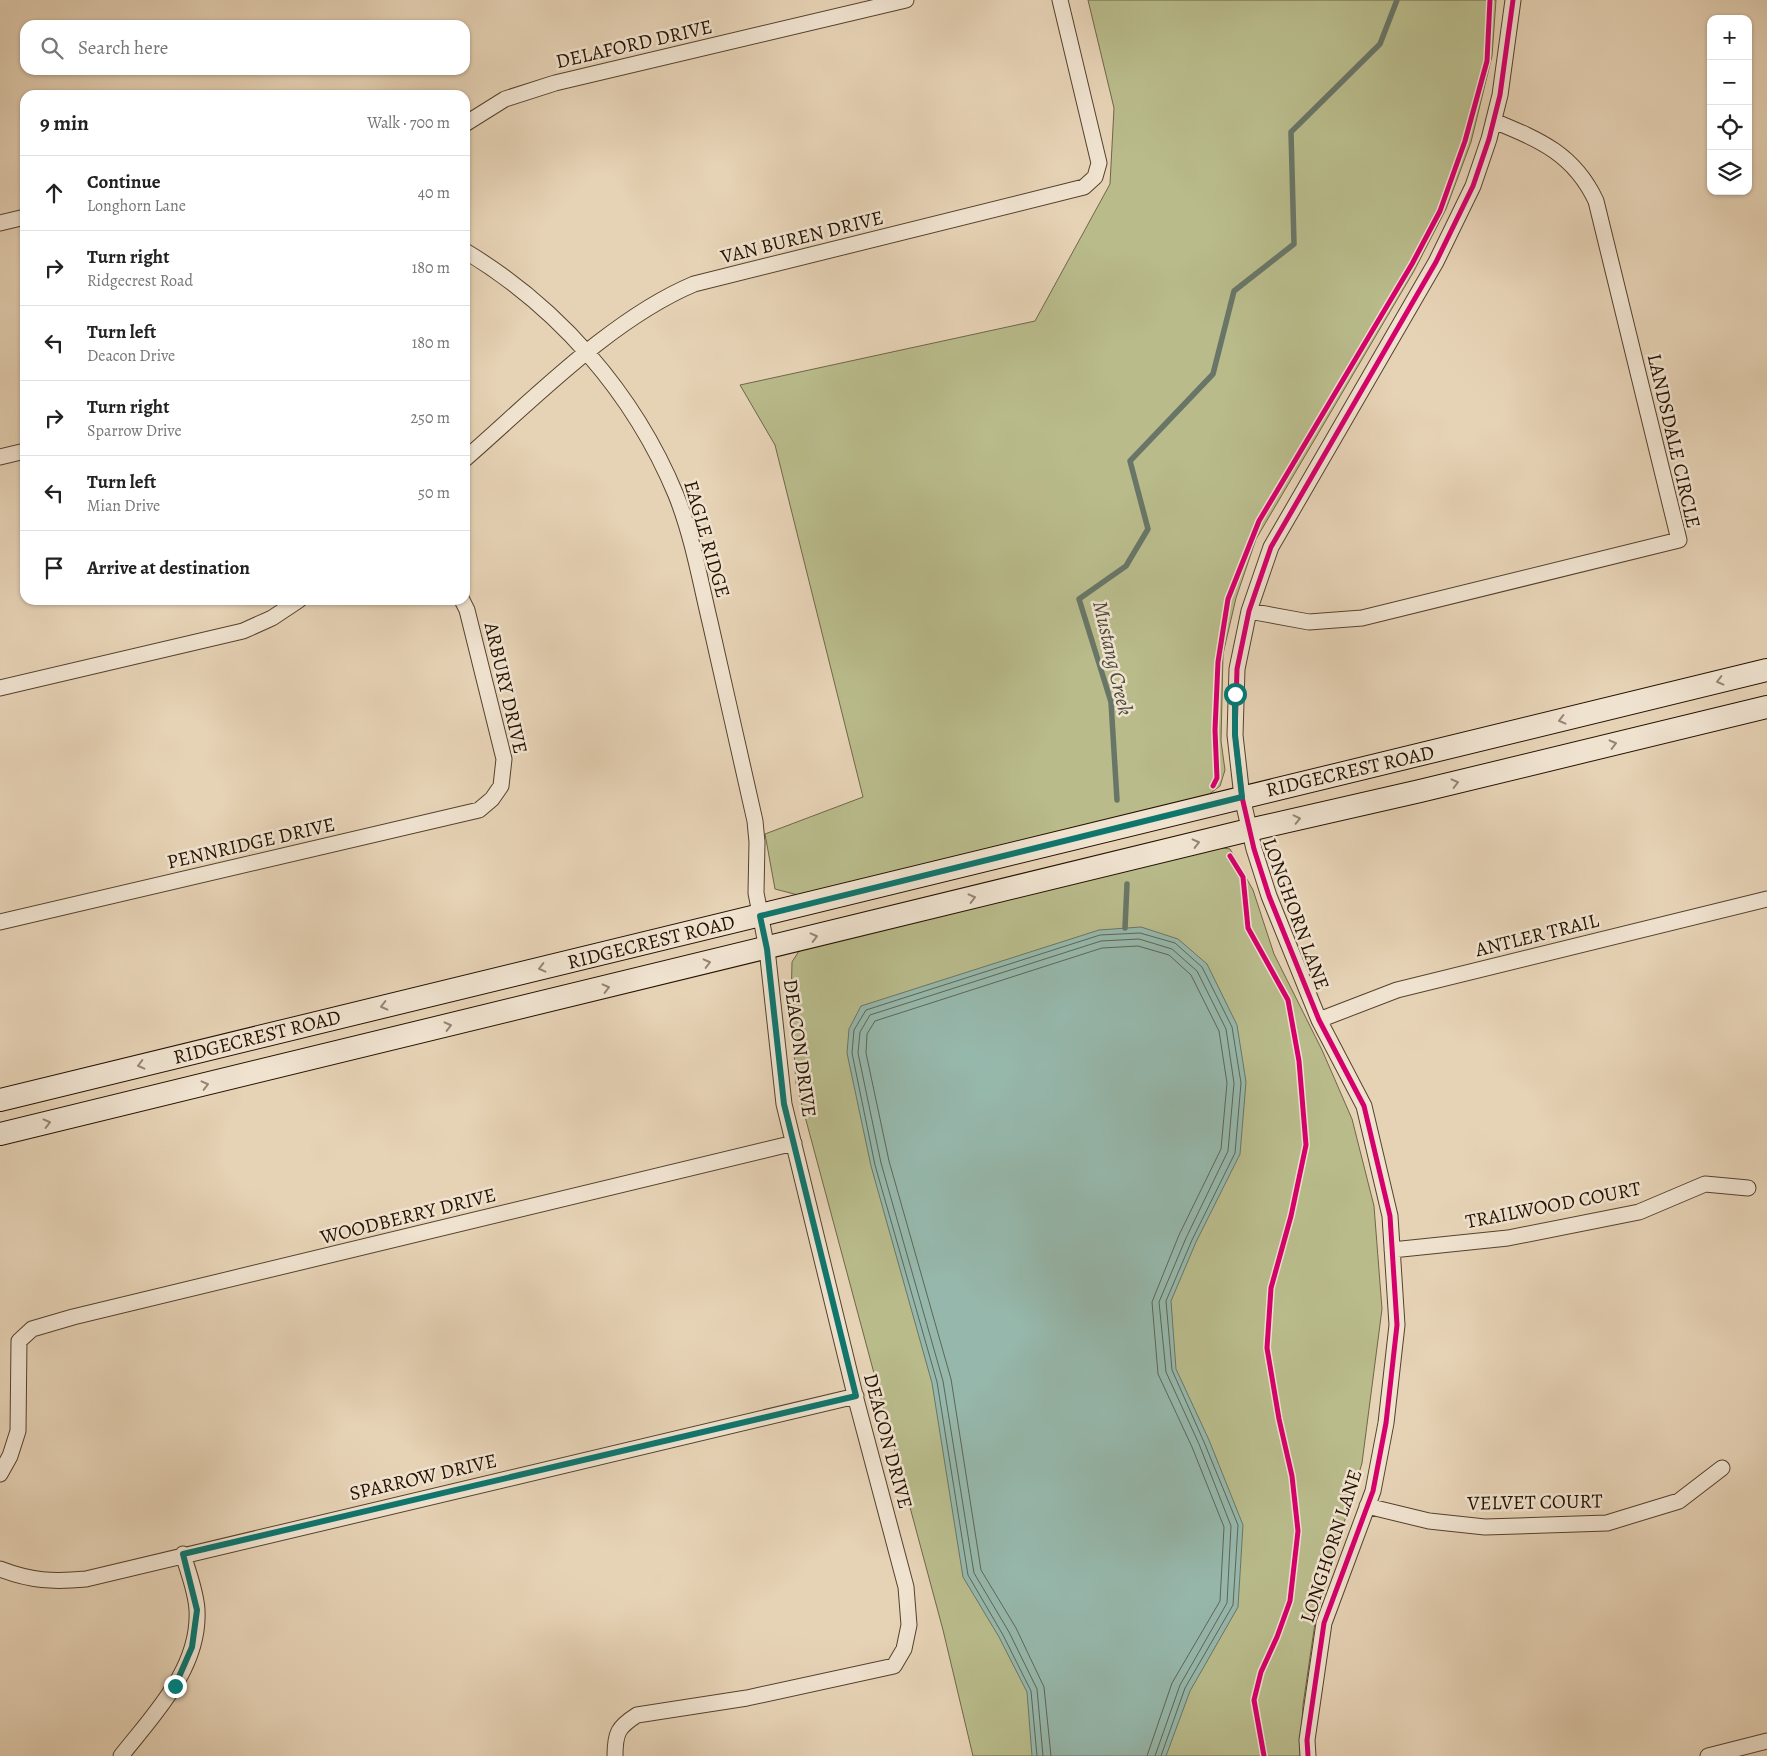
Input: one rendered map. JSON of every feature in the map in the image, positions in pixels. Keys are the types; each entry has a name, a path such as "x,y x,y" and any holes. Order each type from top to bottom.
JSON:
{"main road":[{"name":"RIDGECREST ROAD","path":"0,1100 1767,670"},
{"name":"RIDGECREST ROAD","path":"0,1134 767,949 1249,830 1420,791 1767,707"}],"street":[{"name":"DELAFORD DRIVE","path":"470,121 506,99 554,82 906,0"},
{"name":"VAN BUREN DRIVE","path":"470,455 588,352 645,308 694,284 1084,187 1095,177 1099,163 1060,0"},
{"name":"LONGHORN LANE","path":"1308,1756 1307,1740 1324,1623 1373,1491 1386,1423 1397,1325 1390,1216 1364,1106 1319,1020 1269,896 1249,830 1242,797 1234,714 1238,669 1249,611 1265,562 1282,524 1449,239 1473,186 1494,121 1505,72 1513,0"},
{"name":"LANDSDALE CIRCLE","path":"1249,611 1309,622 1362,618 1679,540 1596,201 1588,186 1569,161 1541,142 1494,121"},
{"path":"0,223 20,219"},
{"name":"EAGLE RIDGE","path":"470,254 529,294 588,352 631,412 658,456 676,496 706,606 755,821 757,842 756,893 760,916"},
{"path":"0,457 20,452"},
{"path":"0,688 243,630 272,618 292,605"},
{"name":"ARBURY DRIVE","path":"464,605 504,759 501,786"},
{"name":"PENNRIDGE DRIVE","path":"0,922 479,810 492,799 501,786"},
{"name":"ANTLER TRAIL","path":"1319,1020 1397,990 1767,899"},
{"name":"DEACON DRIVE","path":"615,1756 615,1739 622,1724 637,1715 747,1698 894,1666 904,1649 909,1625 906,1587 856,1396 784,1104 767,949 760,916"},
{"name":"WOODBERRY DRIVE","path":"0,1474 10,1456 18,1430 19,1341 32,1330 82,1315 794,1143"},
{"name":"TRAILWOOD COURT","path":"1392,1250 1508,1238 1639,1212 1705,1184 1748,1188"},
{"name":"SPARROW DRIVE","path":"0,1569 35,1580 61,1581 86,1579 183,1554 856,1396"},
{"name":"VELVET COURT","path":"1367,1506 1429,1521 1485,1527 1607,1522 1679,1501 1722,1468"},
{"path":"121,1756 175,1686 192,1647 197,1610 183,1554"},
{"path":"1708,1756 1767,1741"}],"green space":[{"path":"1088,0 1496,0 1492,56 1471,142 1446,209 1414,271 1256,539 1236,598 1223,654 1221,741 1225,770 1220,786 1207,796 798,895 775,889 765,834 863,797 775,445 740,385 1035,321 1110,184 1114,108"},
{"path":"1217,847 1230,849 1253,890 1274,954 1322,1050 1352,1119 1374,1206 1382,1309 1362,1463 1316,1616 1303,1705 1300,1756 973,1756 943,1630 796,1083 791,1007 792,962 799,951 815,945"}],"water":[{"path":"1141,927 1178,939 1207,964 1237,1025 1246,1082 1240,1154 1196,1242 1171,1301 1176,1369 1209,1440 1243,1525 1238,1607 1190,1691 1166,1756 1032,1756 1027,1692 999,1637 963,1577 932,1383 871,1166 847,1053 849,1029 861,1006 1099,930"}],"waterway":[{"name":"Mustang Creek","path":"1117,800 1111,702 1079,599 1126,566 1148,529 1130,461 1213,374 1234,291 1294,244 1291,132 1380,44 1397,0"},
{"name":"Mustang Creek","path":"1125,928 1127,884"}],"cycle path":[{"path":"1213,786 1217,778 1215,730 1218,662 1228,599 1259,521 1412,264 1440,211 1465,141 1487,61 1490,0"},
{"path":"1308,1756 1307,1740 1324,1623 1373,1491 1386,1423 1397,1325 1390,1216 1364,1106 1319,1020 1269,896 1254,849 1242,797 1235,735 1237,669 1249,611 1271,547 1436,262 1473,186 1489,139 1500,95 1513,0"},
{"path":"1230,856 1243,877 1248,928 1288,1000 1299,1061 1306,1145 1291,1216 1271,1288 1267,1348 1279,1419 1292,1476 1298,1531 1290,1601 1277,1637 1261,1672 1254,1700 1264,1756"}],"route":[{"path":"175,1686 192,1647 197,1610 183,1554 856,1396 784,1104 767,949 760,916 1242,797 1235,735 1235,694"}]}
